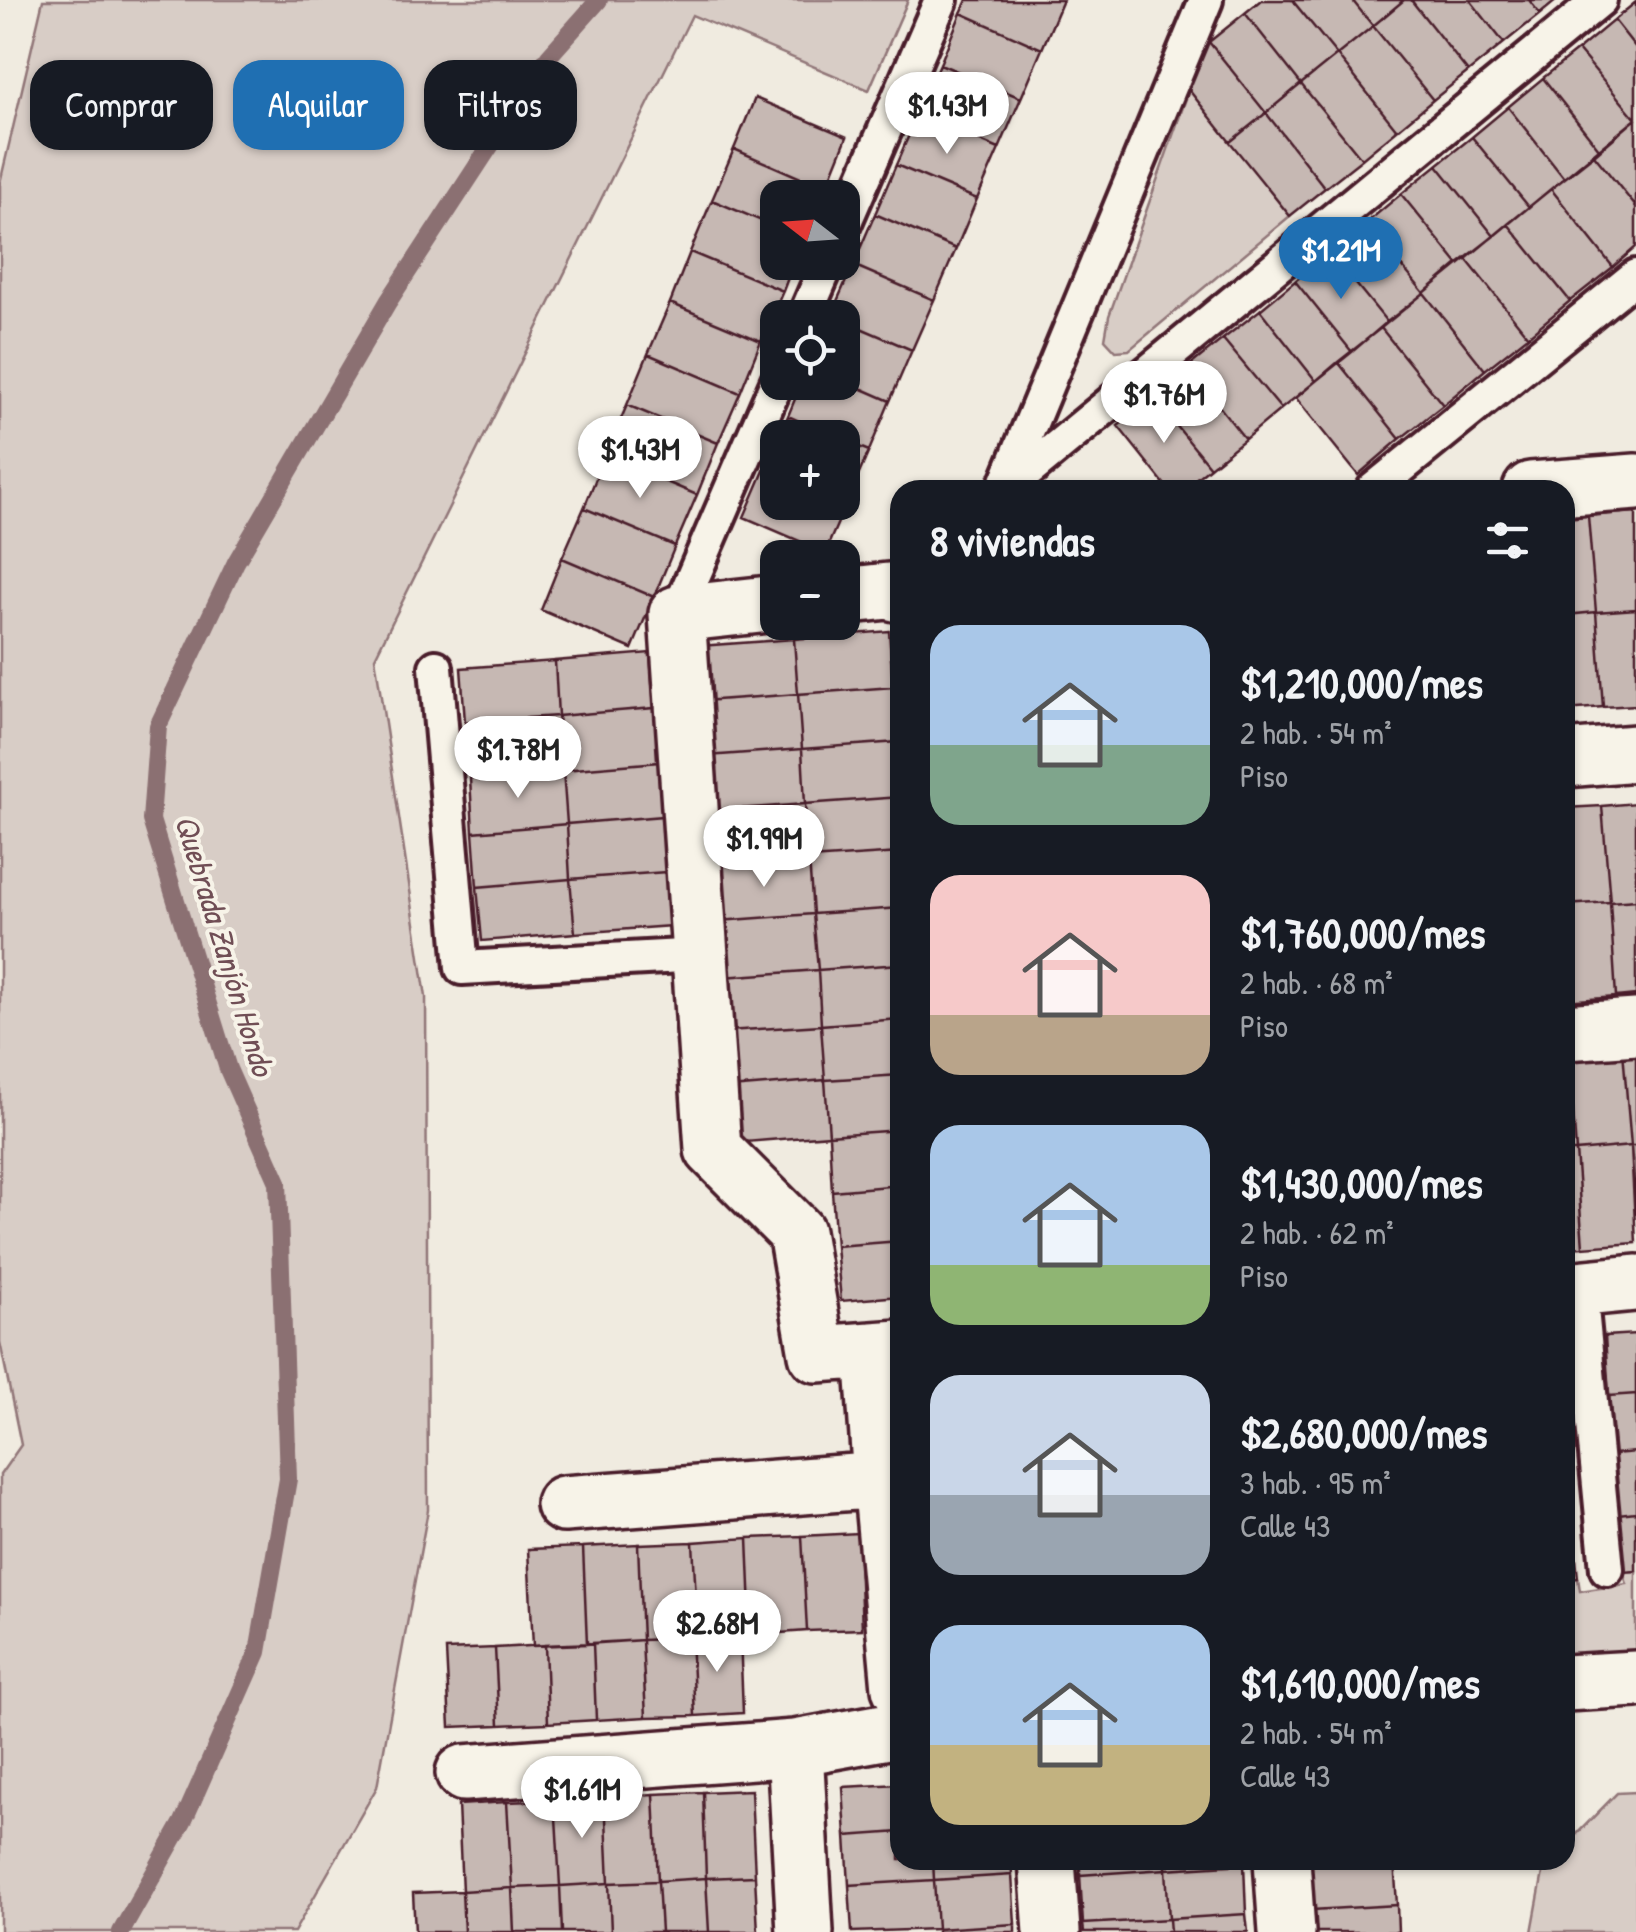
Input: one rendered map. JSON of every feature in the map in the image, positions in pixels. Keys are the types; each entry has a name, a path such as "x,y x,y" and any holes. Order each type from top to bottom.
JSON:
{"street":[{"path":"1575,487 1636,482"},
{"path":"860,594 890,592"},
{"path":"760,605 677,614 713,1149 796,1232 817,1354 886,1349 881,1480 890,1579"},
{"path":"1575,758 1636,753"},
{"path":"1575,1031 1636,1027"},
{"path":"1575,1289 1636,1283"},
{"path":"564,1504 881,1480"},
{"path":"1575,1682 1636,1679"},
{"path":"464,1773 794,1748 890,1731"},
{"path":"794,1748 805,1932"},
{"path":"1048,1870 1052,1932"},
{"path":"1283,1870 1287,1932"}],"lane":[{"path":"860,187 941,0"},
{"path":"1008,480 1206,0"},
{"path":"1016,480 1600,0"},
{"path":"1385,480 1636,276"},
{"path":"677,614 769,400"},
{"path":"436,667 462,968 701,955"},
{"path":"1575,1313 1607,1569"}],"shaded area":[{"path":"43,0 908,0 869,90 692,15 375,657 426,997 428,1510 377,1787 294,1932 0,1932 0,1475 21,1445 0,1342 0,183"},
{"path":"1189,90 1290,216 1129,350 1116,351 1105,339 1109,316"},
{"path":"1636,1571 1636,1662 1575,1665 1575,1578 1580,1591 1627,1584 1623,1572"},
{"path":"1636,1792 1636,1932 1532,1932 1543,1870 1575,1870 1575,1836 1617,1793"}],"building":[{"path":"967,0 1063,0 1042,49 961,13"},
{"path":"1261,0 1292,0 1337,55 1301,84 1245,13"},
{"path":"1292,0 1352,0 1373,26 1337,55"},
{"path":"1352,0 1404,0 1373,26"},
{"path":"1404,0 1411,0 1468,72 1433,100 1373,26"},
{"path":"1411,0 1470,0 1504,43 1468,72"},
{"path":"1470,0 1529,0 1540,14 1504,43"},
{"path":"1529,0 1557,0 1540,14"},
{"path":"1636,2 1636,48 1614,20"},
{"path":"961,13 1042,49 1021,98 940,64"},
{"path":"1245,13 1301,84 1266,113 1209,42"},
{"path":"1614,20 1636,48 1636,119 1578,50"},
{"path":"1373,26 1433,100 1397,130 1337,55"},
{"path":"1209,42 1266,113 1230,142 1189,90 1193,56"},
{"path":"1578,50 1636,119 1599,149 1543,78"},
{"path":"1337,55 1397,130 1362,159 1301,84"},
{"path":"940,64 1021,98 999,149 918,114"},
{"path":"1543,78 1599,149 1564,178 1508,107"},
{"path":"1301,84 1362,159 1325,188 1266,113"},
{"path":"755,98 847,137 830,180 805,180 734,149"},
{"path":"1508,107 1564,178 1529,207 1472,137"},
{"path":"1266,113 1325,188 1290,216 1230,142"},
{"path":"918,114 999,149 977,199 896,165"},
{"path":"1636,119 1636,207 1594,155"},
{"path":"1472,137 1529,207 1494,236 1437,165"},
{"path":"734,149 805,180 760,180 760,220 712,200"},
{"path":"1594,155 1636,207 1636,247 1613,267 1551,189"},
{"path":"896,165 977,199 956,249 875,214"},
{"path":"1437,165 1494,236 1458,264 1401,194"},
{"path":"1551,189 1613,267 1570,301 1508,224"},
{"path":"1401,194 1458,264 1424,293 1366,223"},
{"path":"712,200 760,220 760,280 787,280 783,291 690,252"},
{"path":"875,214 956,249 934,300 860,268 860,249"},
{"path":"1366,223 1424,293 1387,322 1330,252"},
{"path":"1508,224 1570,301 1528,336 1466,259"},
{"path":"690,252 783,291 779,300 760,300 760,341 670,303"},
{"path":"1330,252 1387,322 1352,352 1295,281"},
{"path":"1466,259 1528,336 1485,370 1424,293"},
{"path":"860,268 934,300 912,350 860,328 860,300 838,300 846,280 860,280"},
{"path":"1295,281 1352,352 1316,381 1260,310"},
{"path":"1424,293 1485,370 1443,405 1381,328"},
{"path":"670,303 760,341 740,393 648,354"},
{"path":"1260,310 1316,381 1281,409 1223,339"},
{"path":"860,328 912,350 890,401 860,388"},
{"path":"1381,328 1443,405 1400,439 1338,362"},
{"path":"1223,339 1281,409 1245,439 1188,367"},
{"path":"648,354 740,393 718,443 627,405"},
{"path":"1338,362 1400,439 1358,475 1296,398"},
{"path":"1188,367 1245,439 1210,467 1153,397"},
{"path":"860,388 890,401 869,451 860,447 860,420 797,420 788,416 795,400 860,400"},
{"path":"1153,397 1210,467 1194,480 1161,480 1118,426"},
{"path":"627,405 718,443 697,495 605,456"},
{"path":"860,447 869,451 860,472"},
{"path":"605,456 697,495 675,546 584,508"},
{"path":"760,480 760,520 839,520 830,540 797,540 744,517"},
{"path":"584,508 675,546 654,597 562,558"},
{"path":"1636,512 1636,609 1596,612 1588,516"},
{"path":"1588,516 1596,612 1575,614 1575,517"},
{"path":"562,558 654,597 632,649 541,610"},
{"path":"1636,609 1636,705 1603,707 1596,612"},
{"path":"1596,612 1603,707 1575,709 1575,614"},
{"path":"889,631 890,687 798,694 794,640 860,640 860,633"},
{"path":"794,640 798,694 703,701 699,646"},
{"path":"650,653 654,708 558,716 555,661"},
{"path":"555,661 558,716 465,722 461,668"},
{"path":"890,687 890,743 802,749 798,694"},
{"path":"798,694 802,749 707,756 703,701"},
{"path":"654,708 659,762 563,770 558,716"},
{"path":"558,716 563,770 470,778 465,722"},
{"path":"890,743 890,798 805,804 802,749"},
{"path":"802,749 805,804 710,811 707,756"},
{"path":"659,762 662,816 567,824 563,770"},
{"path":"563,770 567,824 473,832 470,778"},
{"path":"890,798 890,854 809,859 805,804"},
{"path":"1636,803 1636,900 1610,902 1602,806"},
{"path":"805,804 809,859 714,866 710,811"},
{"path":"1602,806 1610,902 1575,904 1575,807"},
{"path":"662,816 666,872 570,879 567,824"},
{"path":"567,824 570,879 477,887 473,832"},
{"path":"890,854 890,909 813,914 809,859"},
{"path":"809,859 813,914 719,921 714,866"},
{"path":"666,872 671,926 575,933 570,879"},
{"path":"570,879 575,933 482,941 477,887"},
{"path":"1636,900 1636,995 1616,997 1610,902"},
{"path":"1610,902 1616,997 1575,1000 1575,904"},
{"path":"890,909 890,965 818,970 813,914"},
{"path":"813,914 818,970 723,977 719,921"},
{"path":"890,965 890,1020 821,1025 818,970"},
{"path":"818,970 821,1025 726,1031 723,977"},
{"path":"890,1020 890,1076 825,1080 821,1025"},
{"path":"821,1025 825,1080 730,1088 726,1031"},
{"path":"1636,1050 1636,1146 1631,1146 1623,1051"},
{"path":"1623,1051 1631,1146 1576,1151 1575,1055"},
{"path":"890,1076 890,1131 829,1135 825,1080"},
{"path":"825,1080 829,1135 734,1143 730,1088"},
{"path":"890,1131 890,1186 832,1191 829,1135"},
{"path":"1631,1146 1636,1146 1636,1215"},
{"path":"1631,1146 1636,1243 1583,1247 1576,1151"},
{"path":"1575,1151 1576,1151 1583,1247 1575,1247"},
{"path":"890,1186 890,1242 836,1246 832,1191"},
{"path":"890,1242 890,1297 841,1301 836,1246"},
{"path":"1636,1334 1636,1394 1609,1396 1605,1336"},
{"path":"1636,1394 1636,1452 1614,1454 1609,1396"},
{"path":"1636,1452 1636,1512 1618,1514 1614,1454"},
{"path":"1636,1512 1636,1571 1623,1572 1618,1514"},
{"path":"858,1533 862,1629 807,1631 802,1536"},
{"path":"802,1536 807,1631 752,1635 748,1538"},
{"path":"748,1538 752,1635 698,1638 693,1542"},
{"path":"693,1542 698,1638 642,1640 638,1544"},
{"path":"638,1544 642,1640 587,1644 583,1547"},
{"path":"583,1547 587,1644 533,1646 528,1549"},
{"path":"740,1635 743,1713 695,1716 691,1638"},
{"path":"691,1638 695,1716 646,1717 642,1640"},
{"path":"642,1640 646,1717 596,1720 593,1643"},
{"path":"593,1643 596,1720 548,1723 545,1645"},
{"path":"545,1645 548,1723 499,1725 495,1648"},
{"path":"495,1648 499,1725 450,1727 446,1650"},
{"path":"890,1785 890,1833 846,1836 843,1787"},
{"path":"751,1790 755,1876 706,1878 703,1792"},
{"path":"703,1792 706,1878 658,1881 654,1794"},
{"path":"654,1794 658,1881 609,1883 605,1797"},
{"path":"605,1797 609,1883 560,1886 555,1800"},
{"path":"555,1800 560,1886 512,1888 507,1802"},
{"path":"507,1802 512,1888 462,1891 458,1805"},
{"path":"890,1833 890,1870 934,1870 934,1880 849,1885 846,1836"},
{"path":"934,1870 1012,1870 1012,1875 934,1880"},
{"path":"1080,1870 1152,1870 1080,1875"},
{"path":"1166,1870 1244,1870 1246,1914 1169,1919"},
{"path":"1166,1870 1169,1919 1083,1924 1080,1875"},
{"path":"1309,1870 1395,1870 1397,1905 1312,1910"},
{"path":"1012,1875 1015,1924 937,1929 934,1880"},
{"path":"755,1876 758,1932 709,1932 706,1878"},
{"path":"706,1878 709,1932 661,1932 658,1881"},
{"path":"934,1880 937,1929 852,1932 849,1885"},
{"path":"658,1881 661,1932 611,1932 609,1883"},
{"path":"609,1883 611,1932 562,1932 560,1886"},
{"path":"560,1886 562,1932 514,1932 512,1888"},
{"path":"512,1888 514,1932 464,1932 462,1891"},
{"path":"462,1891 464,1932 415,1932 413,1893"},
{"path":"1397,1905 1398,1932 1313,1932 1312,1910"},
{"path":"1246,1914 1248,1932 1170,1932 1169,1919"},
{"path":"1169,1919 1170,1932 1084,1932 1083,1924"},
{"path":"1015,1924 1015,1932 937,1932 937,1929"}],"waterway":[{"name":"Quebrada Zanjón Hondo","path":"121,1932 183,1822 258,1652 288,1479 278,1182 228,1069 151,820 158,726 236,562 388,302 549,56 599,0"}]}
